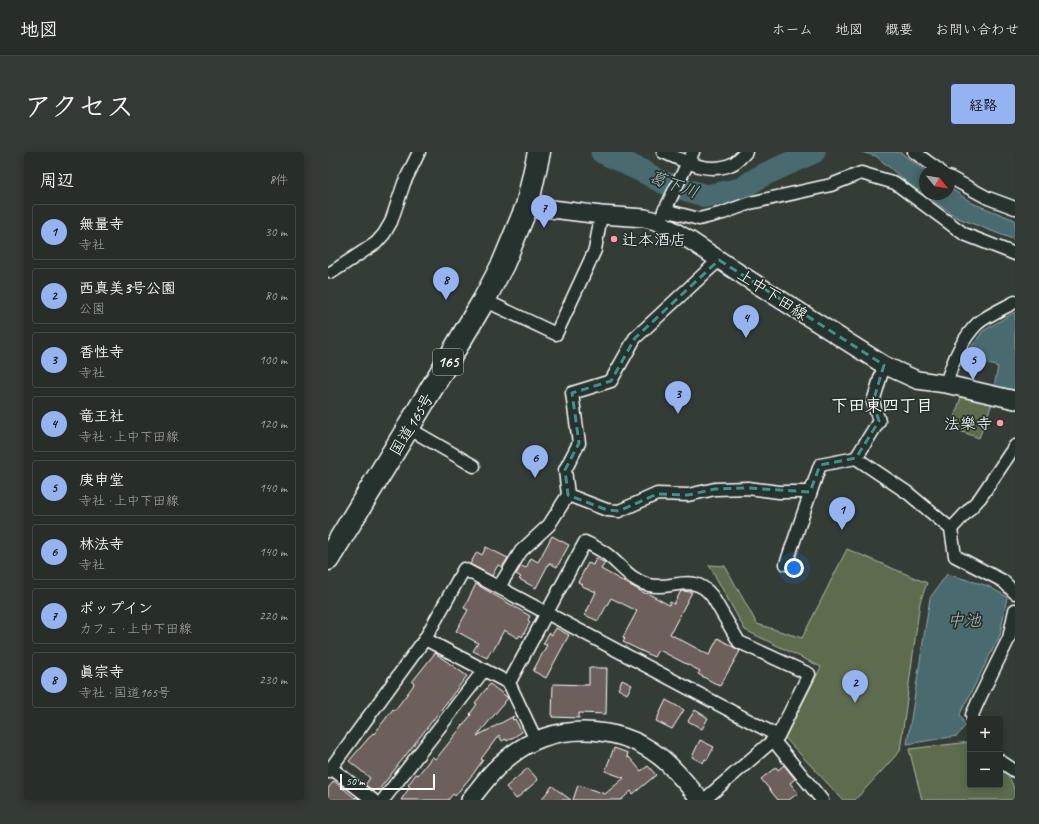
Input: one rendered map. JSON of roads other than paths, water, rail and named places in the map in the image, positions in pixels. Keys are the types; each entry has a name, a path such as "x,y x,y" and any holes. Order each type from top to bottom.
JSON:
{"highway":[{"name":"国道165号","path":"328,559 484,300 505,258 527,206 539,152"}],"main road":[{"name":"上中下田線","path":"527,206 601,215 645,218 662,216 719,260 884,365 917,380 946,384 1015,400"},
{"path":"470,800 498,767 510,756 536,740 567,732 593,731 608,732 632,740 658,755 671,766 702,800"}],"street":[{"path":"332,272 376,243 384,234 391,222 404,183 419,152"},
{"path":"663,152 690,157 712,169 732,164 746,152"},
{"path":"914,152 931,164"},
{"path":"690,157 662,216 699,219 723,213 750,203 831,185 861,173 895,183 964,234 1015,254"},
{"path":"955,180 988,198 1015,208"},
{"path":"484,300 556,334 595,250 601,215"},
{"path":"499,587 520,551 549,525 568,495 565,470 579,442 572,393 611,380 635,338 719,260"},
{"path":"946,384 950,370 962,343 978,323 1015,302"},
{"path":"856,458 879,421 873,402 884,365"},
{"path":"408,428 474,466"},
{"path":"951,529 980,498 1015,446"},
{"path":"786,564 820,465 856,458 908,493 951,529 955,556 1013,587"},
{"path":"568,495 607,510 619,511 657,494 688,495 715,489 748,488 779,492 810,492"},
{"path":"509,683 585,542 608,555 633,579 650,586 694,583 708,590 739,642 809,674 776,738 702,800"},
{"path":"373,800 330,770 425,639 464,569 776,738 822,800"},
{"path":"972,716 980,695 1009,638 1015,610"},
{"path":"425,639 509,683 536,740"},
{"path":"383,800 484,670"},
{"path":"1003,763 1015,770"}],"water":[{"path":"861,152 900,152 919,166 919,191 910,185 876,156"},
{"path":"955,191 972,203 1015,220 1015,240 958,218 932,200 955,200"},
{"path":"1015,312 1015,392 994,386 998,367 965,356 983,331"},
{"name":"中池","path":"947,574 988,586 1007,597 1000,635 960,714 965,726 957,736 907,744 930,598"}],"waterway":[{"name":"葛下川","path":"602,152 662,182 706,196 741,189 761,176 814,152"}],"place":[{"name":"ポップイン","path":"544,228"},
{"name":"辻本酒店","path":"614,239"},
{"name":"眞宗寺","path":"446,300"},
{"name":"竜王社","path":"746,338"},
{"name":"庚申堂","path":"973,380"},
{"name":"香性寺","path":"678,414"},
{"name":"法樂寺","path":"1000,423"},
{"name":"林法寺","path":"535,478"},
{"name":"無量寺","path":"842,530"},
{"name":"西真美3号公園","path":"855,703"}],"district":[{"name":"下田東四丁目","path":"882,405"}]}
